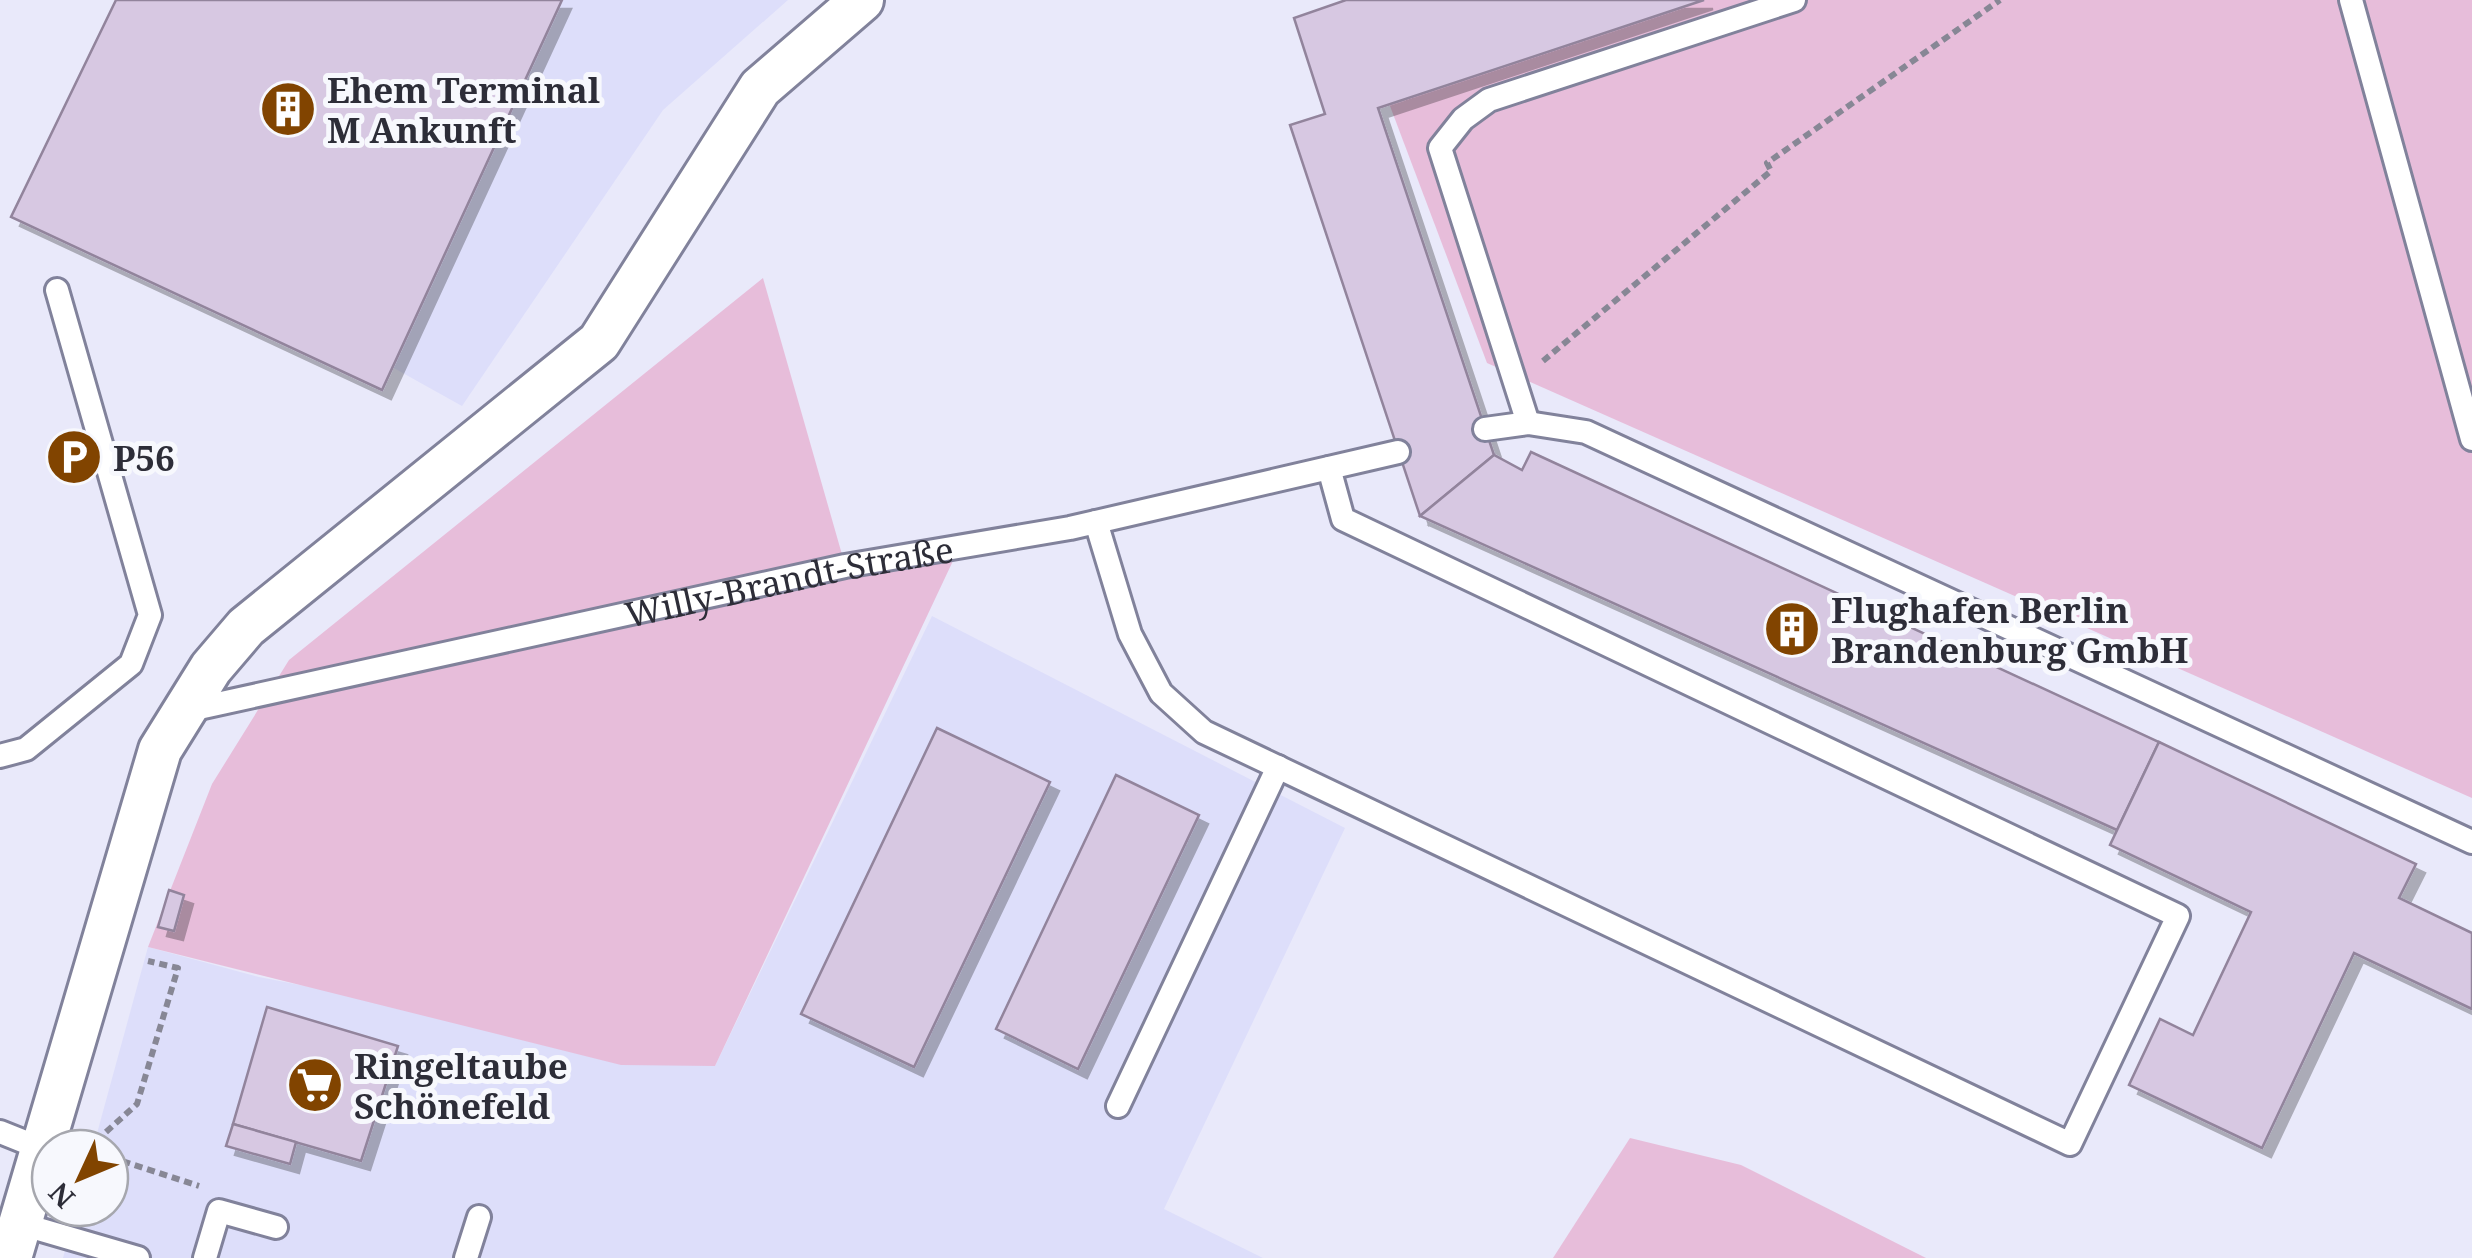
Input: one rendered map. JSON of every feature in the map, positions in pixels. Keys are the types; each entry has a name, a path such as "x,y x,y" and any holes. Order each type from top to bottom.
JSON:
{"street":[{"path":"51,1128 160,750 180,712 246,626 598,342 760,88 862,0"},
{"path":"12,1239 30,1190"}],"lane":[{"path":"1528,422 1440,148 1463,118 1489,100 1794,0"},
{"path":"2351,0 2472,440"},
{"path":"0,756 26,750 131,664 150,616 57,290"},
{"path":"1485,429 1528,422 1586,432 2472,842"},
{"name":"Willy-Brandt-Straße","path":"180,712 826,570 1096,522 1398,452"},
{"path":"1096,522 1130,634 1160,693 1204,732 2070,1144 2178,916 1343,519 1329,468"},
{"path":"1118,1106 1278,767"},
{"path":"0,1132 30,1144"},
{"path":"205,1258 220,1211 276,1227"},
{"path":"466,1258 479,1217"},
{"path":"12,1239 138,1258"}],"path":[{"path":"1516,385 1770,171 1767,163 2000,0"},
{"path":"110,1128 137,1104 178,968 148,961"},
{"path":"130,1163 206,1188"}],"shaded area":[{"path":"562,0 788,0 663,110 462,406 392,367"},
{"path":"1350,0 2472,0 2472,798 1487,363"},
{"path":"763,278 845,565 960,546 715,1066 621,1065 148,947 212,784 289,660"},
{"path":"932,616 1345,828 1164,1209 1263,1258 63,1258 71,1228 130,1228 130,1128 98,1128 148,947 259,977 715,1066"},
{"path":"1630,1138 1741,1165 1926,1258 1553,1258"}],"building":[{"name":"Ehem Terminal M Ankunft","path":"116,0 562,0 382,390 11,217"},
{"path":"1346,0 1704,0 1378,108 1494,455 1420,516 1290,125 1325,114 1294,18"},
{"name":"Flughafen Berlin Brandenburg GmbH","path":"1531,452 2159,742 2117,830 1420,516 1494,455 1522,470"},
{"path":"937,728 1050,782 914,1067 801,1014"},
{"name":"Flughafen Berlin Brandenburg GmbH","path":"2159,742 2416,864 2399,898 2472,933 2472,1009 2354,953 2262,1148 2129,1085 2160,1019 2193,1035 2251,912 2110,845"},
{"path":"1116,775 1199,815 1078,1069 996,1029"},
{"path":"169,890 184,895 174,931 158,927"},
{"name":"Ringeltaube Schönefeld","path":"267,1007 398,1046 361,1161 233,1124"},
{"path":"233,1124 296,1142 290,1164 226,1146"}],"place":[{"name":"Ehem Terminal M Ankunft","path":"288,109"},
{"name":"P56","path":"74,457"},
{"name":"Flughafen Berlin Brandenburg GmbH","path":"1792,629"},
{"name":"Ringeltaube Schönefeld","path":"315,1085"}]}
